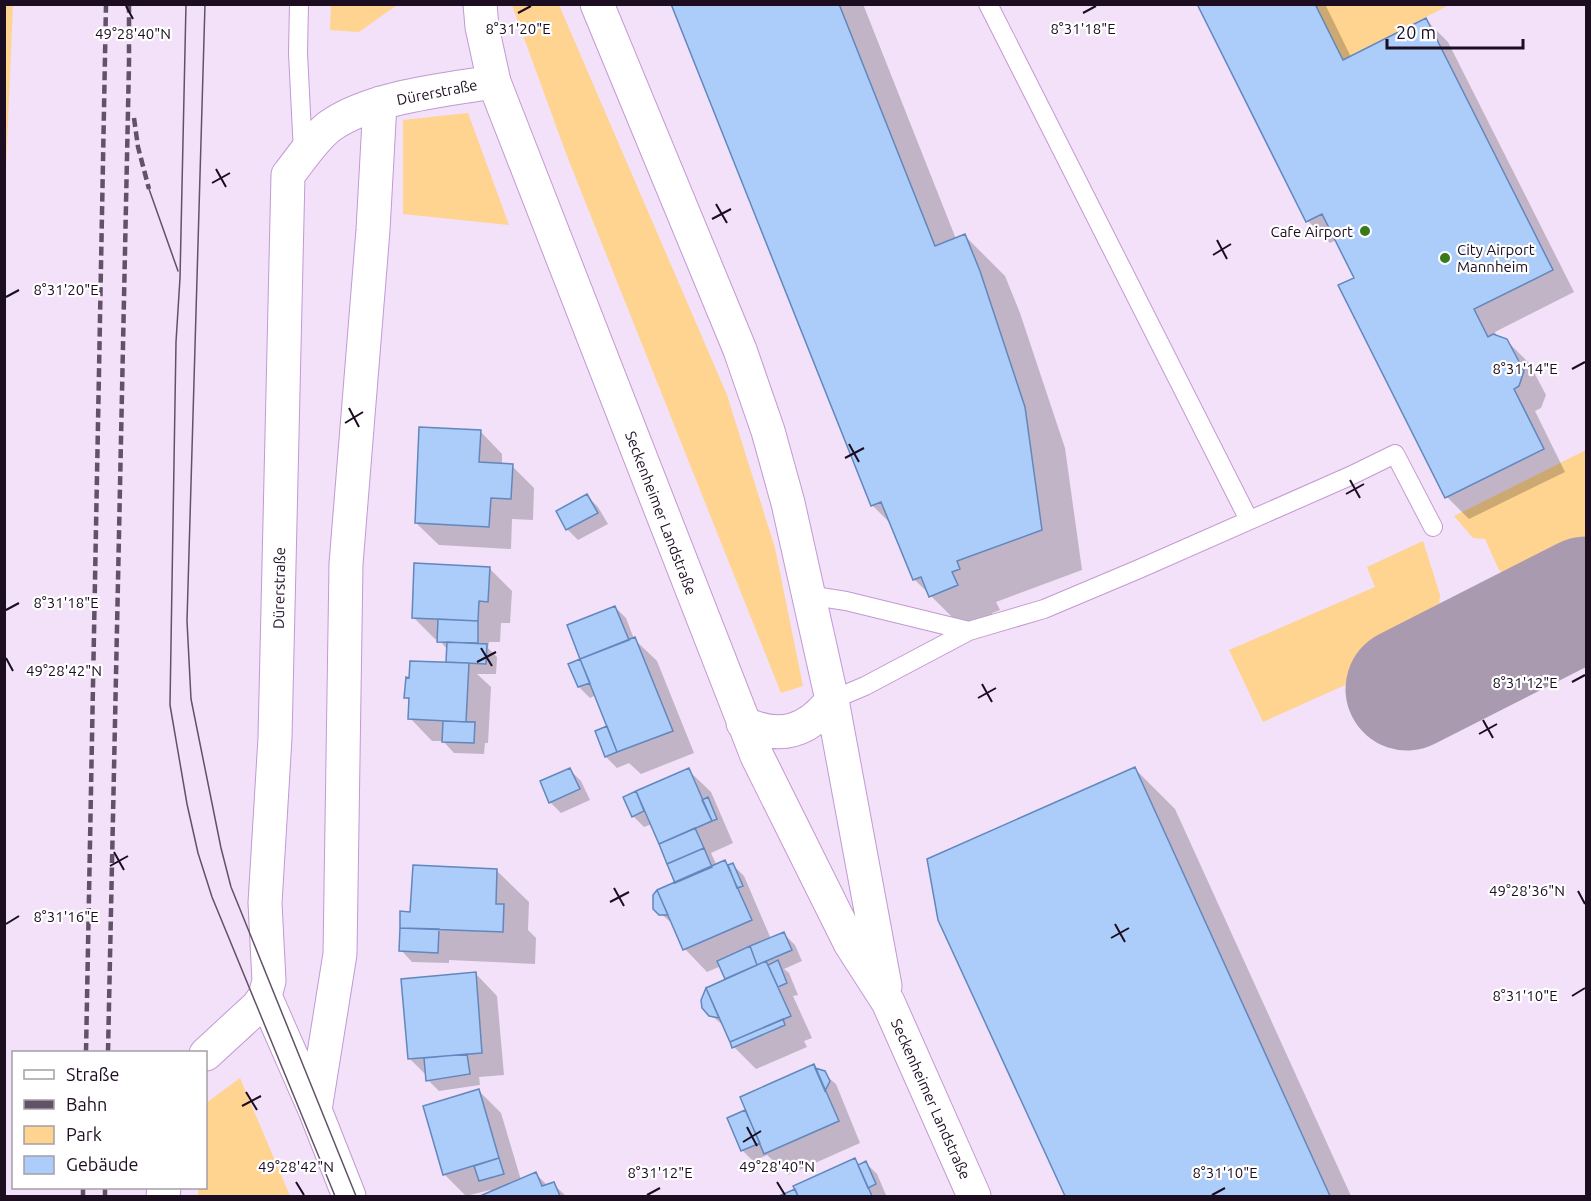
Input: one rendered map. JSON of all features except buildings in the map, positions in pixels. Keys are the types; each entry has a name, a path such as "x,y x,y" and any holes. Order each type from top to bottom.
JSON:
{"main road":[{"name":"Seckenheimer Landstraße","path":"480,4 482,27 494,81 756,756 850,943 888,1002 974,1197"},
{"name":"Seckenheimer Landstraße","path":"597,4 740,350 768,431 832,700 888,1002"},
{"name":"Dürerstraße","path":"349,1197 266,996 269,981 265,903 275,738 288,175 328,127 354,112 380,103 494,81"},
{"name":"Dürerstraße","path":"315,1110 340,954 346,564 373,230 380,103"},
{"path":"743,723 759,730 776,732 792,730 808,724 822,714 832,700"},
{"path":"207,1053 266,996"}],"lane":[{"path":"299,4 298,53 303,155"},
{"path":"988,4 1249,520"},
{"path":"832,700 865,686 969,631 1044,609 1395,454 1433,527"},
{"path":"808,595 846,601 969,631"}],"green space":[{"path":"331,4 397,5 359,32 330,30"},
{"path":"4,5 13,5 5,191"},
{"path":"512,5 559,5 727,395 775,548 803,686 781,693 567,156"},
{"path":"1315,5 1449,5 1343,60"},
{"path":"468,113 509,225 403,214 403,120"},
{"path":"1586,450 1586,554 1520,586 1499,570 1485,539 1473,538 1454,516"},
{"path":"1423,541 1440,595 1437,625 1421,651 1263,722 1229,650 1375,587 1367,567"},
{"path":"240,1078 290,1196 198,1196 198,1189 207,1189 207,1102"}],"taxiway":[{"path":"1407,689 1586,598"}],"tram line":[{"path":"186,4 180,278 176,342 170,705 187,804 198,853 212,897 335,1196"},
{"path":"205,4 187,621 191,699 231,887 356,1196"},
{"path":"149,189 178,271"}],"railway":[{"path":"86,1051 106,4"},
{"path":"108,1051 129,4"},
{"path":"134,118 138,147 149,189"},
{"path":"83,1189 83,1196"},
{"path":"105,1189 105,1196"}],"place":[{"name":"Cafe Airport","path":"1365,231"},
{"name":"City Airport Mannheim","path":"1445,258"}]}
